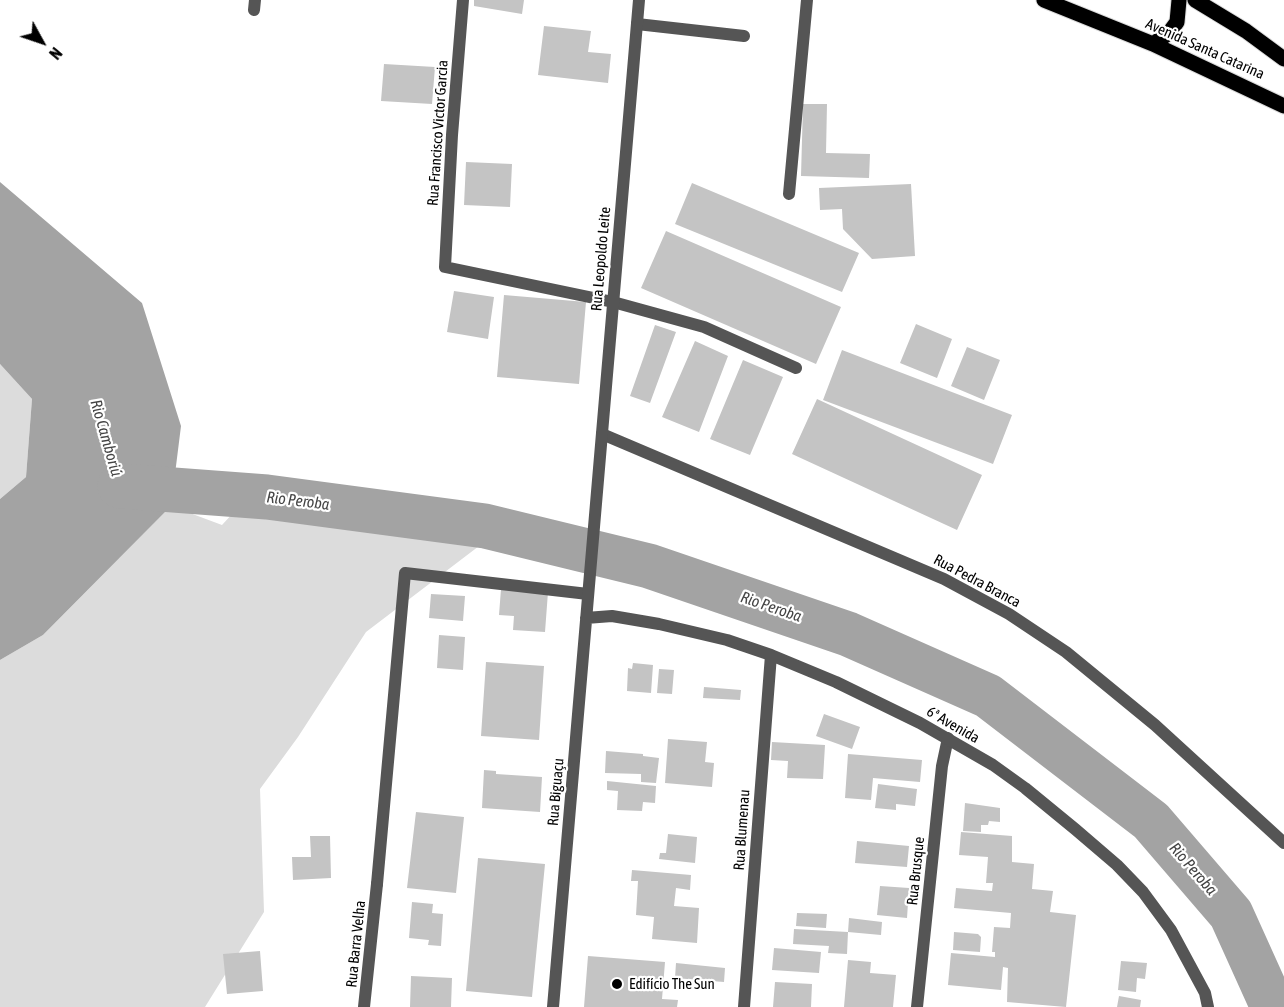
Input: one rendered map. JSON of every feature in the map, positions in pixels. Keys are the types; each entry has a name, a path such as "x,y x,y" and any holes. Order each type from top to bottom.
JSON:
{"main road":[{"name":"Avenida Santa Catarina","path":"1044,0 1153,44 1284,106"},
{"path":"1153,44 1169,33 1177,22 1179,0"},
{"name":"Avenida Santa Catarina","path":"1195,0 1246,31 1284,59"}],"street":[{"name":"Rua Francisco Victor Garcia","path":"463,0 452,135 446,267 613,302"},
{"name":"Rua Leopoldo Leite","path":"589,580 639,0"},
{"path":"789,194 807,0"},
{"path":"637,24 744,36"},
{"path":"613,302 705,327 796,368"},
{"name":"Rua Pedra Branca","path":"602,434 944,579 1009,614 1066,652 1155,725 1284,843"},
{"name":"Rua Barra Velha","path":"364,1007 405,573 588,594"},
{"name":"Rua Biguaçu","path":"553,1007 589,580"},
{"name":"6ª Avenida","path":"586,618 612,616 659,624 727,640 771,655 836,682 948,738 993,765 1025,788 1117,865 1143,892 1171,930 1204,993 1208,1007"},
{"name":"Rua Blumenau","path":"744,1007 771,655"},
{"name":"Rua Brusque","path":"916,1007 942,766 948,738"},
{"path":"1200,1007 1204,993"}],"shaded area":[{"path":"0,364 32,399 26,477 0,499"},
{"path":"246,499 483,543 366,632 298,737 260,789 264,912 205,1007 0,1007 0,660 43,635 171,506 222,525"}],"water":[{"name":"Rio Camboriú","path":"0,182 142,303 181,426 171,506 43,635 0,660 0,499 26,477 32,399 0,364"}],"building":[{"path":"474,0 524,0 522,14 474,6"},
{"path":"544,26 591,31 588,52 611,54 608,83 538,75"},
{"path":"384,64 435,67 432,104 381,101"},
{"path":"803,104 827,104 826,153 870,154 869,178 801,176"},
{"path":"466,162 512,164 510,207 464,205"},
{"path":"692,183 859,253 842,292 675,224"},
{"path":"911,184 915,256 872,259 843,229 842,209 820,210 819,188"},
{"path":"666,231 841,307 816,364 641,288"},
{"path":"454,291 494,297 488,339 447,332"},
{"path":"504,295 586,302 579,384 497,377"},
{"path":"916,324 952,339 937,378 900,363"},
{"path":"655,325 676,332 650,403 630,396"},
{"path":"695,341 728,356 699,432 662,417"},
{"path":"967,347 1000,360 984,400 951,386"},
{"path":"842,350 1012,415 993,464 823,400"},
{"path":"743,360 783,377 750,455 710,439"},
{"path":"817,399 982,475 957,530 792,454"},
{"path":"501,589 548,592 545,632 513,630 514,616 499,615"},
{"path":"431,594 465,596 463,621 429,618"},
{"path":"439,635 465,637 463,670 437,668"},
{"path":"486,662 544,666 539,740 481,736"},
{"path":"633,663 653,665 651,693 627,691 628,668 632,669"},
{"path":"659,669 674,670 672,694 657,693"},
{"path":"704,687 741,690 740,700 703,698"},
{"path":"824,714 860,727 852,749 816,736"},
{"path":"668,739 707,742 705,762 714,763 712,787 665,783"},
{"path":"772,742 825,745 823,779 787,778 788,761 771,760"},
{"path":"606,751 643,754 643,756 659,758 656,783 641,782 641,774 605,773"},
{"path":"848,754 922,760 920,782 873,778 871,800 845,798"},
{"path":"484,770 496,771 496,774 542,777 540,812 482,808"},
{"path":"607,781 656,786 655,803 643,802 642,811 617,810 618,791 607,790"},
{"path":"878,784 917,789 915,806 896,804 896,810 875,808"},
{"path":"965,803 1000,808 1000,822 989,821 988,825 981,825 981,832 963,831"},
{"path":"416,812 464,817 456,893 407,888"},
{"path":"961,832 1012,836 1012,862 1034,864 1032,889 1053,891 1050,912 1076,915 1066,1007 1007,1002 1008,968 1003,967 1001,990 948,985 951,953 995,957 995,952 992,952 994,927 1010,928 1011,913 954,908 956,888 992,891 993,883 986,883 988,857 959,855"},
{"path":"668,834 697,837 695,863 659,859 660,853 666,853"},
{"path":"310,836 330,836 331,878 293,880 292,857 311,857"},
{"path":"857,841 909,846 907,867 855,863"},
{"path":"478,858 545,864 532,997 466,991"},
{"path":"632,870 691,875 690,890 676,888 674,906 699,908 697,943 652,939 654,917 636,915 638,881 631,881"},
{"path":"880,886 909,888 907,918 877,915"},
{"path":"412,902 433,904 432,913 443,914 441,946 428,945 429,940 409,938"},
{"path":"797,913 827,914 826,928 796,926"},
{"path":"849,918 882,922 881,935 848,932"},
{"path":"794,929 848,932 847,954 828,953 829,946 793,944"},
{"path":"954,932 978,934 981,937 980,952 953,950"},
{"path":"774,948 821,952 819,973 772,970"},
{"path":"260,951 263,991 227,994 223,954"},
{"name":"Edifício The Sun","path":"588,956 665,962 662,999 678,1000 677,1007 584,1007"},
{"path":"848,960 871,962 870,973 896,975 893,1007 844,1007"},
{"path":"1121,961 1147,963 1145,979 1137,978 1136,992 1118,990"},
{"path":"676,963 725,968 724,982 675,978"},
{"path":"411,976 452,978 451,1007 410,1007"},
{"path":"775,982 812,984 811,1007 773,1007"},
{"path":"1119,996 1141,1000 1140,1007 1117,1007"}],"waterway":[{"name":"Rio Peroba","path":"120,486 267,497 485,526 649,566 848,634 988,696 1151,821 1231,914 1273,1007"}],"place":[{"name":"Edifício The Sun","path":"617,984"}]}
